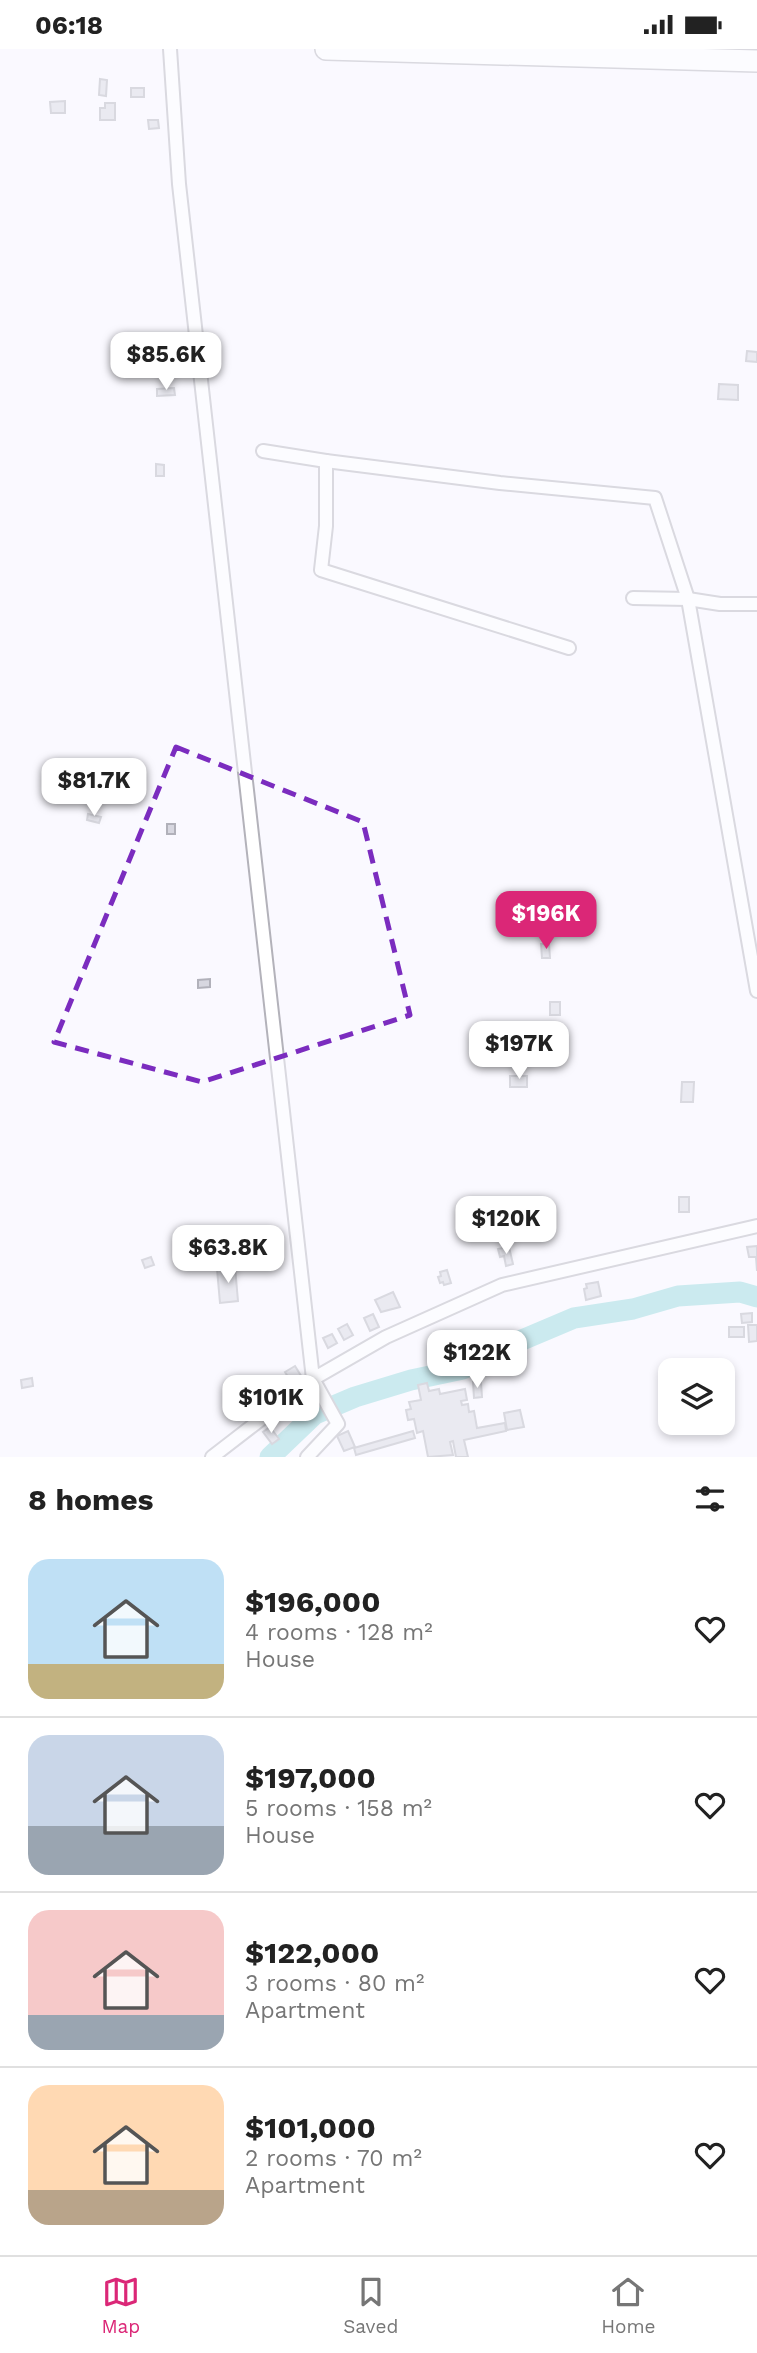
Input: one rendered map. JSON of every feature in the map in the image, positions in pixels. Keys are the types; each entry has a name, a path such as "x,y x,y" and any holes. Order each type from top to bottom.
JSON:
{"highway":[{"path":"326,49 757,61"}],"street":[{"path":"170,49 181,198 313,1379 338,1424 307,1457"},
{"path":"263,451 500,483 655,498 688,599 757,992"},
{"path":"326,460 326,526 321,570 569,648"},
{"path":"633,598 757,604"},
{"path":"212,1457 313,1379 386,1337 502,1285 757,1226"}],"highlighted area":[{"path":"176,747 363,822 410,1015 202,1082 54,1042"}],"building":[{"path":"100,79 107,80 106,96 99,95"},
{"path":"131,88 144,88 144,97 131,97"},
{"path":"65,101 65,113 51,113 50,102"},
{"path":"105,103 115,103 115,120 100,120 100,108 105,108"},
{"path":"148,120 158,120 159,128 149,129"},
{"path":"747,351 757,352 757,362 746,361"},
{"path":"719,384 738,385 738,400 718,399"},
{"path":"174,388 175,395 157,396 157,389"},
{"path":"156,464 164,465 164,476 156,476"},
{"path":"88,814 101,817 99,823 87,820"},
{"path":"167,824 175,824 175,834 167,834"},
{"path":"541,944 549,944 550,958 542,958"},
{"path":"210,979 210,987 198,988 198,980"},
{"path":"550,1002 560,1002 560,1015 550,1015"},
{"path":"510,1076 527,1076 527,1087 510,1087"},
{"path":"682,1082 694,1082 693,1102 681,1102"},
{"path":"679,1197 689,1197 689,1212 679,1212"},
{"path":"757,1246 757,1271 756,1257 749,1257 747,1247"},
{"path":"509,1247 513,1264 506,1266 504,1256 500,1257 498,1249"},
{"path":"151,1257 154,1265 145,1268 142,1260"},
{"path":"235,1267 238,1301 220,1303 217,1269"},
{"path":"447,1270 451,1283 444,1285 438,1277 441,1276 440,1272"},
{"path":"598,1282 601,1296 586,1300 586,1284"},
{"path":"393,1292 400,1307 381,1312 375,1300"},
{"path":"752,1313 752,1322 742,1323 741,1314"},
{"path":"373,1314 379,1327 370,1331 364,1318"},
{"path":"347,1324 353,1335 344,1340 338,1329"},
{"path":"748,1325 757,1325 757,1341 749,1342"},
{"path":"729,1327 744,1327 744,1337 729,1337"},
{"path":"332,1334 337,1343 328,1348 323,1338"},
{"path":"295,1366 303,1379 293,1385 285,1372"},
{"path":"32,1378 33,1386 22,1388 21,1380"},
{"path":"473,1382 481,1382 482,1397 474,1398"},
{"path":"427,1383 429,1391 439,1389 440,1394 465,1389 467,1400 461,1401 462,1405 468,1404 469,1412 474,1411 477,1428 505,1423 506,1431 464,1440 468,1457 456,1457 453,1441 450,1442 453,1455 428,1457 423,1431 417,1433 414,1419 408,1420 406,1410 411,1409 409,1402 421,1400 418,1385"},
{"path":"520,1410 524,1427 507,1430 504,1413"},
{"path":"270,1427 279,1439 272,1444 263,1432"},
{"path":"348,1431 355,1447 344,1451 337,1436"},
{"path":"413,1431 415,1438 356,1455 354,1448"}],"waterway":[{"path":"270,1457 315,1414 355,1397 411,1380 463,1369 510,1345 574,1318 633,1309 678,1296 740,1292 757,1297"}]}
